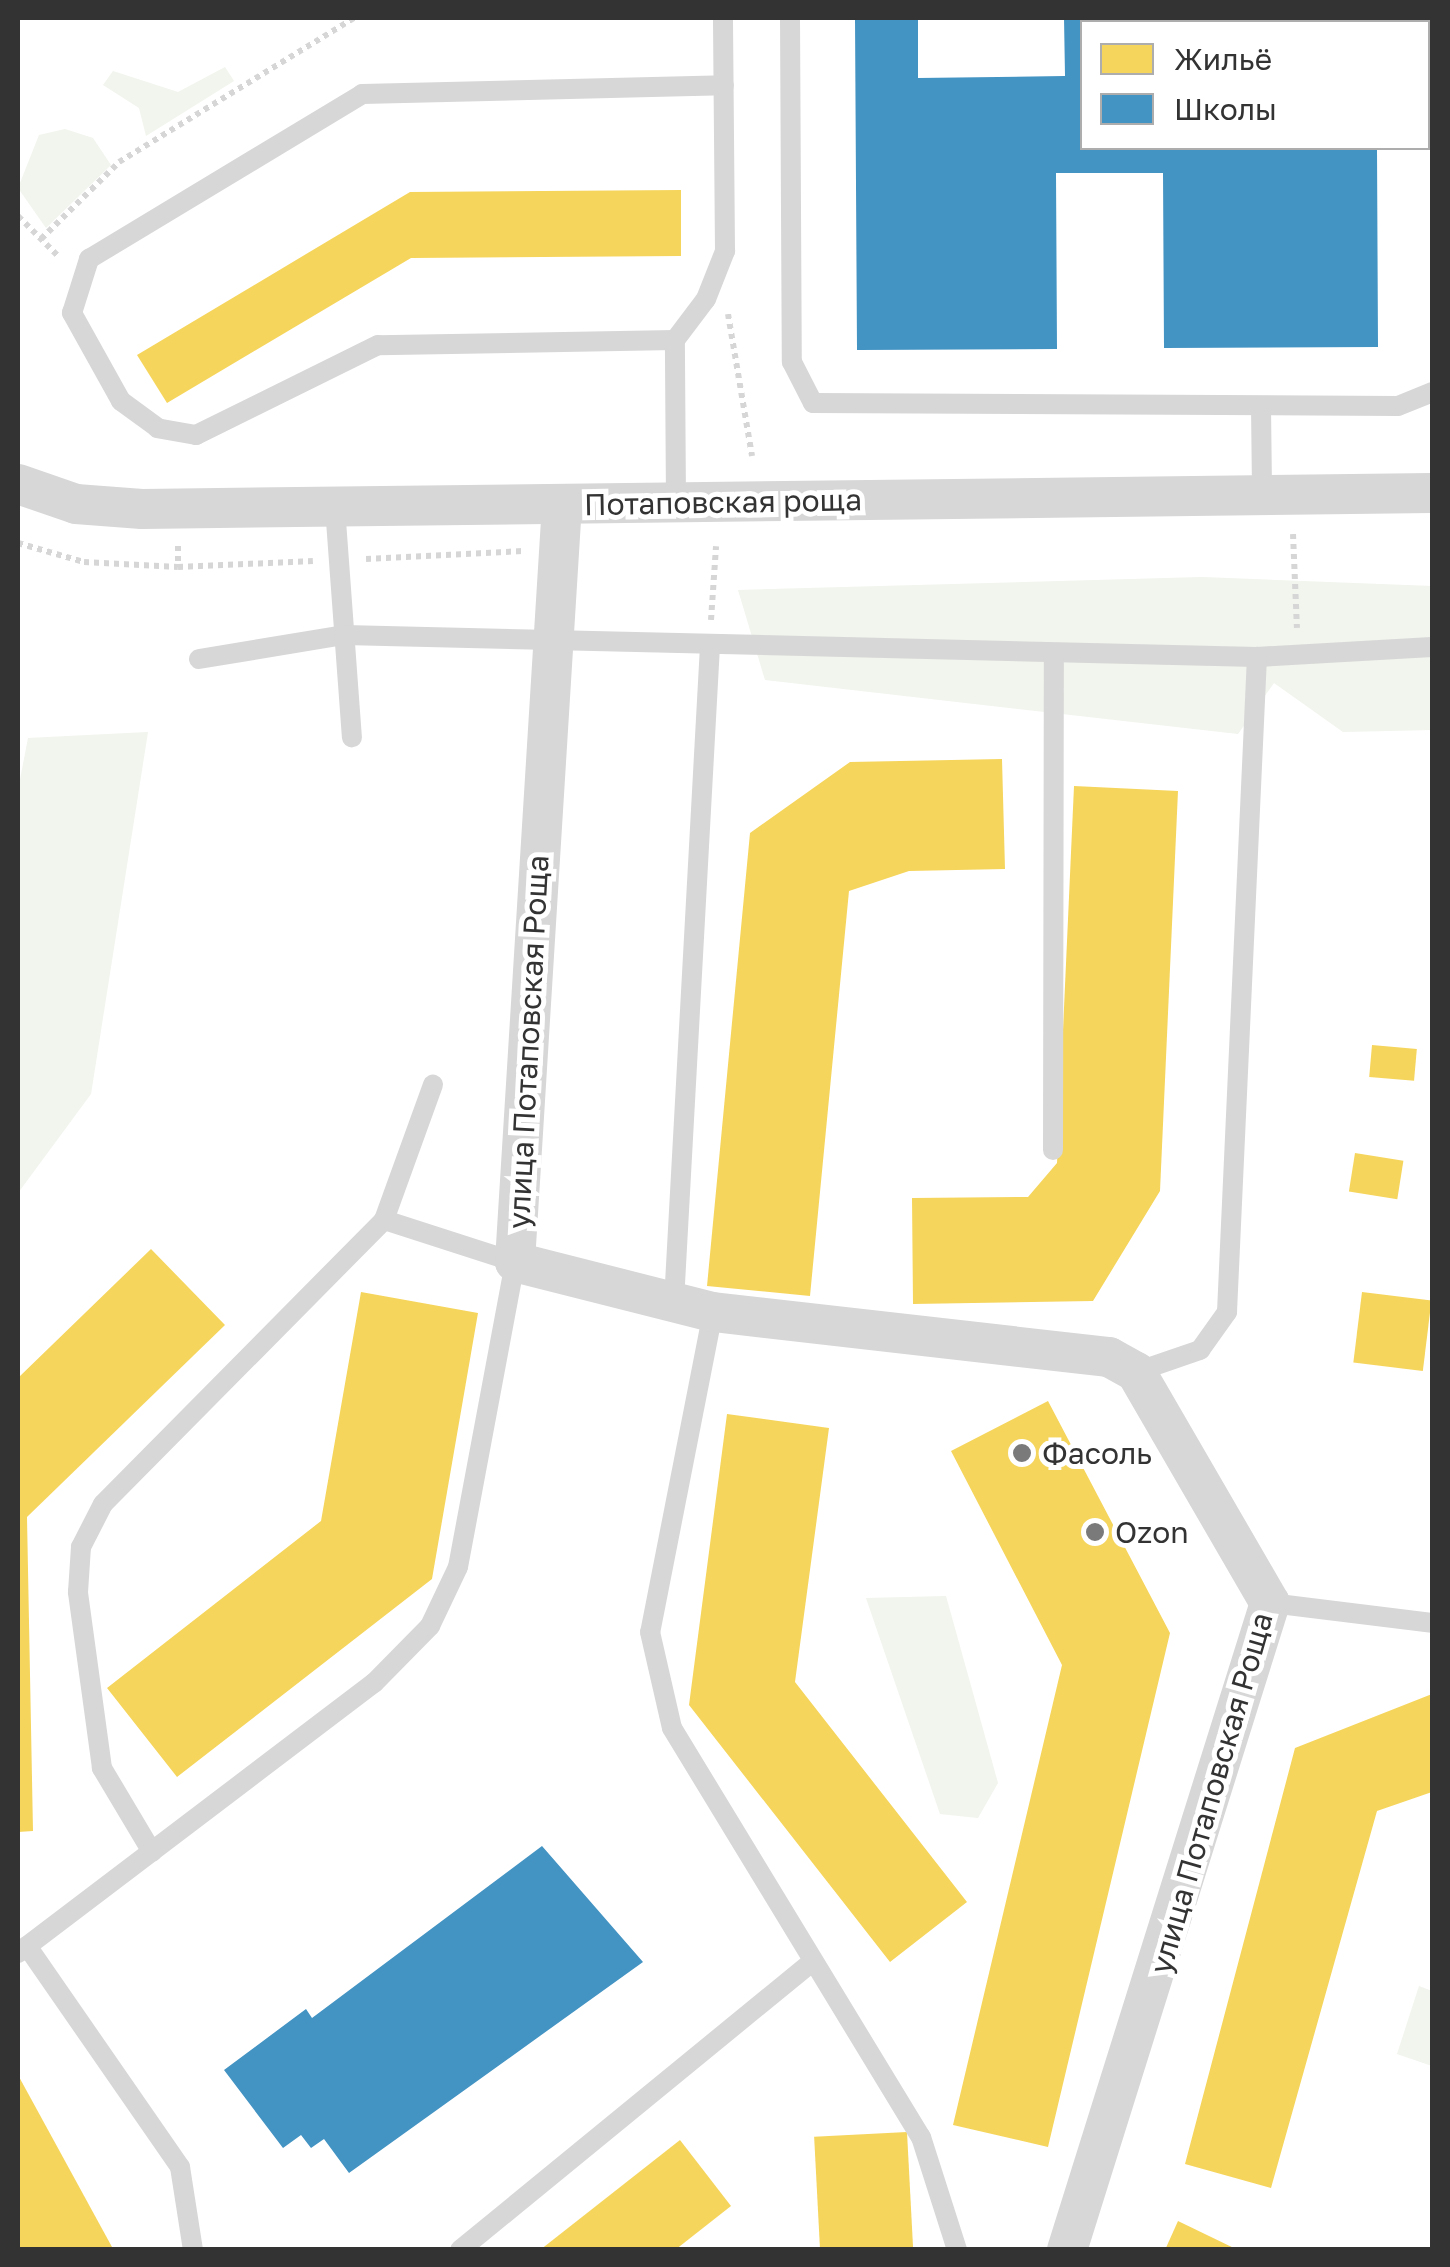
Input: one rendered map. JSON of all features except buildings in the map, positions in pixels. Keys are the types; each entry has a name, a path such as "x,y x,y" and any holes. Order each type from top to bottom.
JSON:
{"street":[{"name":"Потаповская роща","path":"18,484 103,508 1432,493"},
{"name":"улица Потаповская Роща","path":"562,504 550,640 516,1262 694,1307 1068,1347 1136,1372 1270,1603 1067,2250"}],"lane":[{"path":"676,502 675,340 720,270 723,18"},
{"path":"790,18 792,362 813,403 1398,406 1432,392"},
{"path":"675,340 378,345 216,432 177,433 121,401 73,325 78,276 89,259 362,94 724,84"},
{"path":"1262,407 1262,495"},
{"path":"334,507 352,737"},
{"path":"199,659 344,635 1257,657 1432,647"},
{"path":"710,646 694,1307 650,1632 672,1728 921,2138 957,2250"},
{"path":"1053,1150 1054,654"},
{"path":"1136,1372 1200,1350 1227,1312 1257,657"},
{"path":"152,1852 102,1768 78,1592 81,1548 104,1504 384,1220 433,1085"},
{"path":"193,2250 180,2168 22,1949 374,1683 430,1626 458,1567 516,1262 384,1220"},
{"path":"1270,1603 1432,1623"},
{"path":"460,2250 813,1961"}],"path":[{"path":"41,239 119,162 354,18"},
{"path":"18,216 78,276"},
{"path":"720,270 752,456"},
{"path":"1293,534 1298,655"},
{"path":"18,543 84,562 178,567"},
{"path":"710,646 716,546"}],"shaded area":[{"path":"225,67 234,81 146,136 139,108 103,85 113,71 178,92"},
{"path":"65,129 93,138 111,165 46,228 18,188 39,135"},
{"path":"1202,577 1432,586 1432,730 1343,732 1274,683 1238,734 765,680 738,590"},
{"path":"148,732 91,1094 18,1193 18,790 28,738"},
{"path":"946,1596 998,1783 978,1818 940,1814 866,1598"},
{"path":"1419,1986 1432,1991 1432,2066 1397,2054"}],"place":[{"name":"Фасоль","path":"1022,1453"},
{"name":"Ozon","path":"1095,1532"}]}
